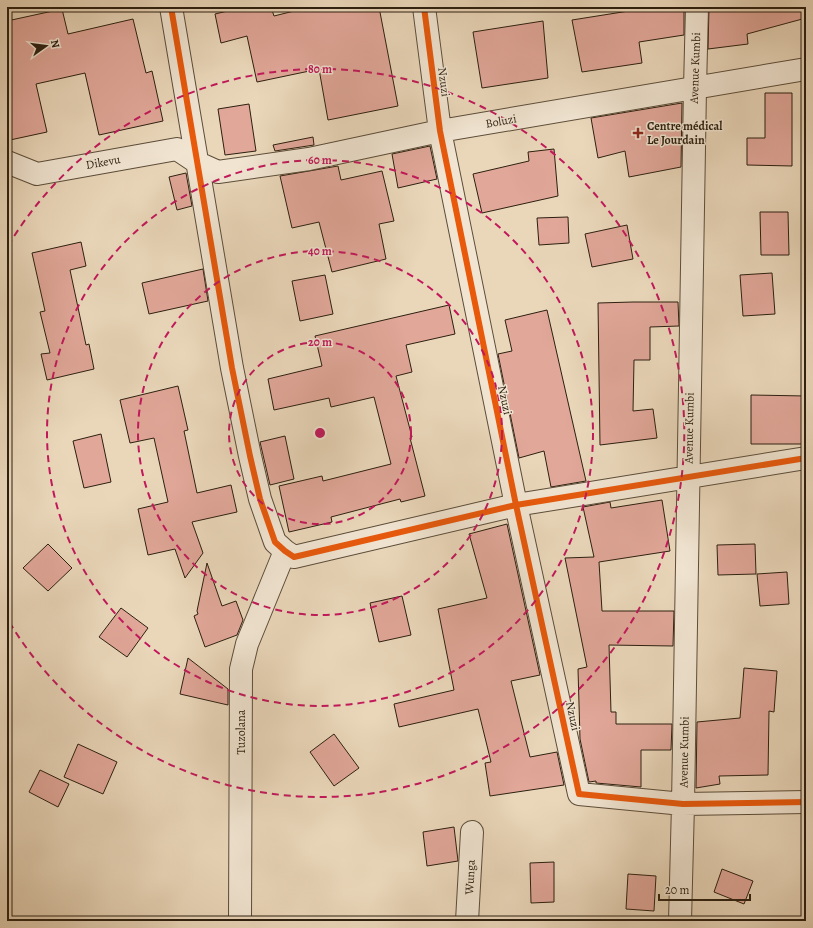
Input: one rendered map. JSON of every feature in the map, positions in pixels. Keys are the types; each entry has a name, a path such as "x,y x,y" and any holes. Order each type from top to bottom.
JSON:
{"street":[{"path":"171,7 232,368 250,456 260,499 275,542 285,551 294,556 516,506 806,458"},
{"name":"Nzuzi","path":"424,7 440,131 516,506 579,794 683,804"},
{"name":"Avenue Kumbi","path":"680,921 697,7"},
{"name":"Boluzi","path":"198,162 218,172 308,160 440,131 806,68"},
{"name":"Dikevu","path":"7,162 37,174 177,150 198,162"},
{"name":"Tuzolana","path":"240,921 241,669 246,644 285,551"},
{"path":"683,804 806,802"},
{"name":"Wunga","path":"467,921 472,832"}],"building":[{"path":"244,7 271,7 274,16 310,7 379,7 398,106 328,120 319,69 257,82 247,36 221,43 215,14"},
{"path":"654,7 684,7 684,35 639,42 642,63 582,72 572,20"},
{"path":"709,7 806,7 806,18 747,34 748,44 708,49"},
{"path":"62,9 68,34 133,19 146,73 152,71 163,121 99,135 85,73 36,84 47,132 10,140 7,126 7,21"},
{"path":"543,21 548,78 482,88 473,32"},
{"path":"765,93 792,93 792,166 747,165 747,138 765,138"},
{"name":"Centre médical Le Jourdain","path":"682,103 681,167 629,177 625,151 598,158 591,118"},
{"path":"249,104 256,151 225,155 218,109"},
{"path":"313,137 314,145 275,151 273,145"},
{"path":"430,146 437,179 398,188 392,154"},
{"path":"554,149 558,196 482,213 473,174 529,161 528,152"},
{"path":"338,166 341,180 382,171 394,221 379,224 386,259 332,272 319,222 292,228 280,176"},
{"path":"186,173 192,206 177,210 169,177"},
{"path":"760,212 788,212 789,255 761,255"},
{"path":"568,217 569,243 539,245 537,218"},
{"path":"627,225 633,259 592,267 585,234"},
{"path":"81,242 86,266 70,270 86,345 89,344 94,369 47,380 41,354 50,353 40,312 45,311 32,253"},
{"path":"203,269 208,301 149,314 142,283"},
{"path":"772,273 775,314 743,316 740,275"},
{"path":"325,275 333,314 300,321 292,281"},
{"path":"678,302 679,326 650,327 650,360 634,360 633,411 653,409 657,438 600,445 598,303"},
{"path":"449,305 455,334 406,345 412,372 396,376 412,437 410,438 425,496 401,502 400,499 331,517 332,522 289,532 279,486 322,476 323,481 391,464 374,397 331,407 329,398 274,410 268,379 322,366 315,336"},
{"path":"547,310 586,481 551,487 544,451 519,458 498,354 512,351 505,320"},
{"path":"178,386 188,430 184,431 197,493 231,485 237,512 192,522 203,553 185,578 175,549 148,555 138,509 168,502 154,438 130,443 120,400"},
{"path":"751,395 806,396 806,444 751,444"},
{"path":"101,434 111,482 84,488 73,441"},
{"path":"285,436 294,479 270,485 260,442"},
{"path":"662,500 670,551 599,562 602,611 674,611 673,646 609,645 611,712 616,712 616,724 672,724 671,750 641,750 641,787 596,783 596,781 589,782 580,739 578,669 587,667 565,558 594,557 583,507 610,502 611,508"},
{"path":"507,524 540,675 511,681 530,757 557,752 564,785 490,796 485,763 491,762 478,709 399,727 394,704 454,690 438,609 487,598 469,534"},
{"path":"48,544 72,568 48,591 23,568"},
{"path":"755,544 756,574 718,575 717,545"},
{"path":"207,563 222,606 236,601 243,620 237,635 205,647 194,616 198,614 197,611"},
{"path":"787,572 789,604 760,606 757,574"},
{"path":"402,596 411,635 379,642 370,603"},
{"path":"121,608 148,628 127,657 99,637"},
{"path":"188,658 228,689 228,705 180,694"},
{"path":"744,668 777,671 774,712 769,711 768,775 719,776 720,784 696,788 697,722 740,718"},
{"path":"334,734 359,768 334,786 310,752"},
{"path":"78,744 117,762 103,794 64,777"},
{"path":"40,770 69,784 58,807 29,792"},
{"path":"454,827 458,861 427,866 423,832"},
{"path":"554,862 554,902 531,903 530,863"},
{"path":"722,869 753,881 744,904 714,892"},
{"path":"628,874 656,876 654,911 626,909"}],"cycle path":[{"path":"171,7 232,368 250,456 260,499 275,542 285,551 294,557 516,505 806,458"},
{"path":"424,7 440,131 516,505 579,794 683,804 806,802"}],"place":[{"name":"Centre médical Le Jourdain","path":"638,133"}]}
